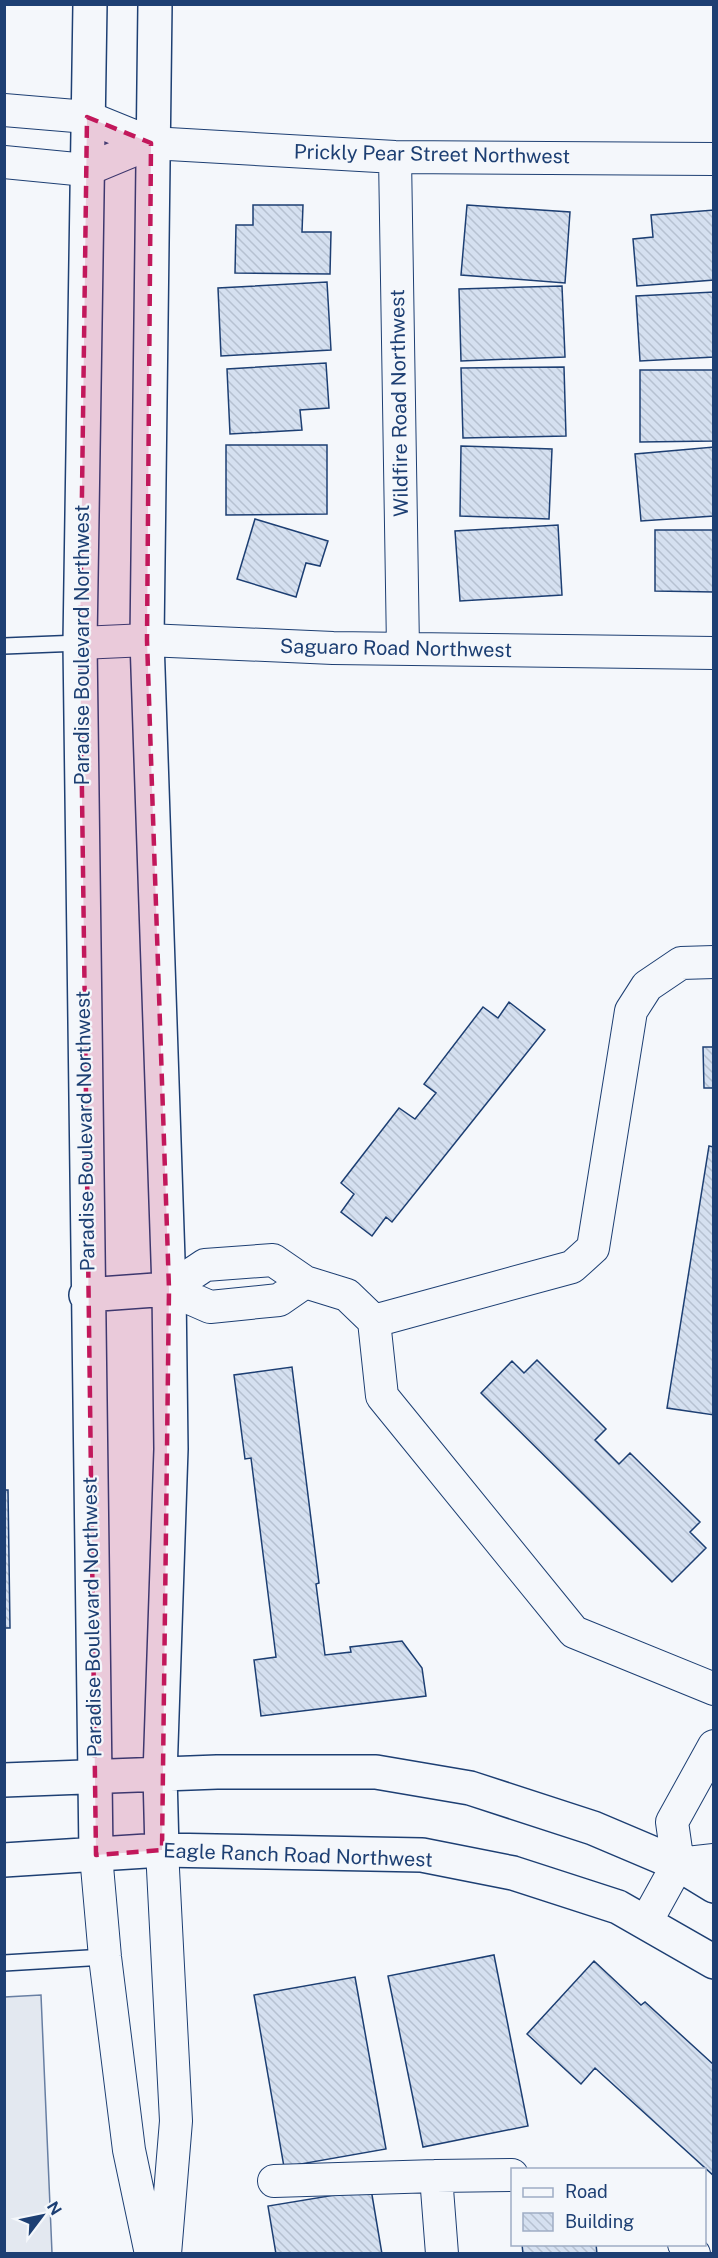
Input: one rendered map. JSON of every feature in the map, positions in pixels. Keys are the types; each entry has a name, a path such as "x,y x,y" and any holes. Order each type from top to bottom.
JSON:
{"street":[{"name":"Paradise Boulevard Northwest","path":"90,4 80,643 86,1295 96,1855 105,1956 129,2150 151,2253"},
{"path":"155,4 151,143 147,640 169,1289 171,1449 160,1775 176,2121 165,2253"},
{"path":"4,110 87,117 151,143"},
{"path":"4,162 86,170 151,143"},
{"name":"Prickly Pear Street Northwest","path":"151,143 395,157 714,159"},
{"name":"Wildfire Road Northwest","path":"395,157 403,648"},
{"name":"Saguaro Road Northwest","path":"80,643 147,640 333,648 714,653"},
{"path":"374,1321 572,1267 593,1248 631,1011 647,986 681,963 714,962"},
{"path":"169,1289 205,1265 273,1260 304,1282 347,1295 374,1321 382,1396 574,1632 714,1689"},
{"path":"86,1295 169,1289 210,1307 279,1300 304,1282"},
{"path":"646,1922 678,1864 672,1822 714,1746"},
{"path":"4,1780 217,1772 376,1772 470,1788 593,1828 678,1864 714,1886"},
{"name":"Eagle Ranch Road Northwest","path":"4,1860 162,1850 422,1855 513,1873 618,1906 714,1962"},
{"path":"678,1864 714,1860"},
{"path":"274,2181 511,2175"},
{"path":"436,2176 441,2253"}],"lane":[{"path":"4,646 80,643"},
{"path":"4,1963 105,1956"}],"highlighted area":[{"path":"87,117 151,143 147,640 169,1289 162,1850 96,1855 80,643"}],"shaded area":[{"path":"41,1995 52,2253 5,2253 5,1997"}],"building":[{"path":"253,205 303,205 302,232 331,232 330,274 235,273 236,225 253,225"},
{"path":"467,205 570,212 565,283 461,275"},
{"path":"714,210 714,280 637,286 633,239 653,237 651,215"},
{"path":"327,282 331,350 221,356 218,288"},
{"path":"562,286 565,357 461,361 459,289"},
{"path":"714,292 714,357 640,361 636,296"},
{"path":"326,363 329,408 300,410 302,430 230,434 227,369"},
{"path":"564,367 566,436 463,438 461,368"},
{"path":"640,370 714,370 714,441 640,442"},
{"path":"226,445 327,445 327,514 226,515"},
{"path":"461,446 552,449 549,519 460,516"},
{"path":"714,447 714,516 641,521 635,454"},
{"path":"255,519 328,541 320,566 306,563 296,597 237,579"},
{"path":"558,525 562,595 460,601 455,531"},
{"path":"655,530 714,530 714,592 655,591"},
{"path":"509,1002 545,1030 392,1222 386,1217 372,1236 341,1212 354,1194 341,1183 399,1108 415,1119 436,1093 424,1084 483,1007 498,1018"},
{"path":"703,1047 714,1047 714,1088 704,1088"},
{"path":"709,1146 714,1147 714,1415 667,1408"},
{"path":"537,1360 606,1429 595,1440 619,1464 630,1453 700,1522 690,1532 706,1548 672,1582 481,1393 512,1361 524,1373"},
{"path":"292,1367 319,1583 316,1584 325,1655 351,1652 350,1647 402,1641 422,1668 426,1696 261,1716 254,1660 276,1657 251,1458 245,1459 234,1375"},
{"path":"4,1490 8,1490 10,1628 4,1628"},
{"path":"494,1955 528,2126 423,2147 388,1976"},
{"path":"594,1961 641,2005 645,2002 714,2065 714,2176 595,2068 581,2084 527,2034"},
{"path":"355,1977 386,2149 284,2167 254,1995"},
{"path":"371,2189 382,2254 276,2254 268,2206"},
{"path":"522,2246 596,2246 597,2254 523,2254"}]}
